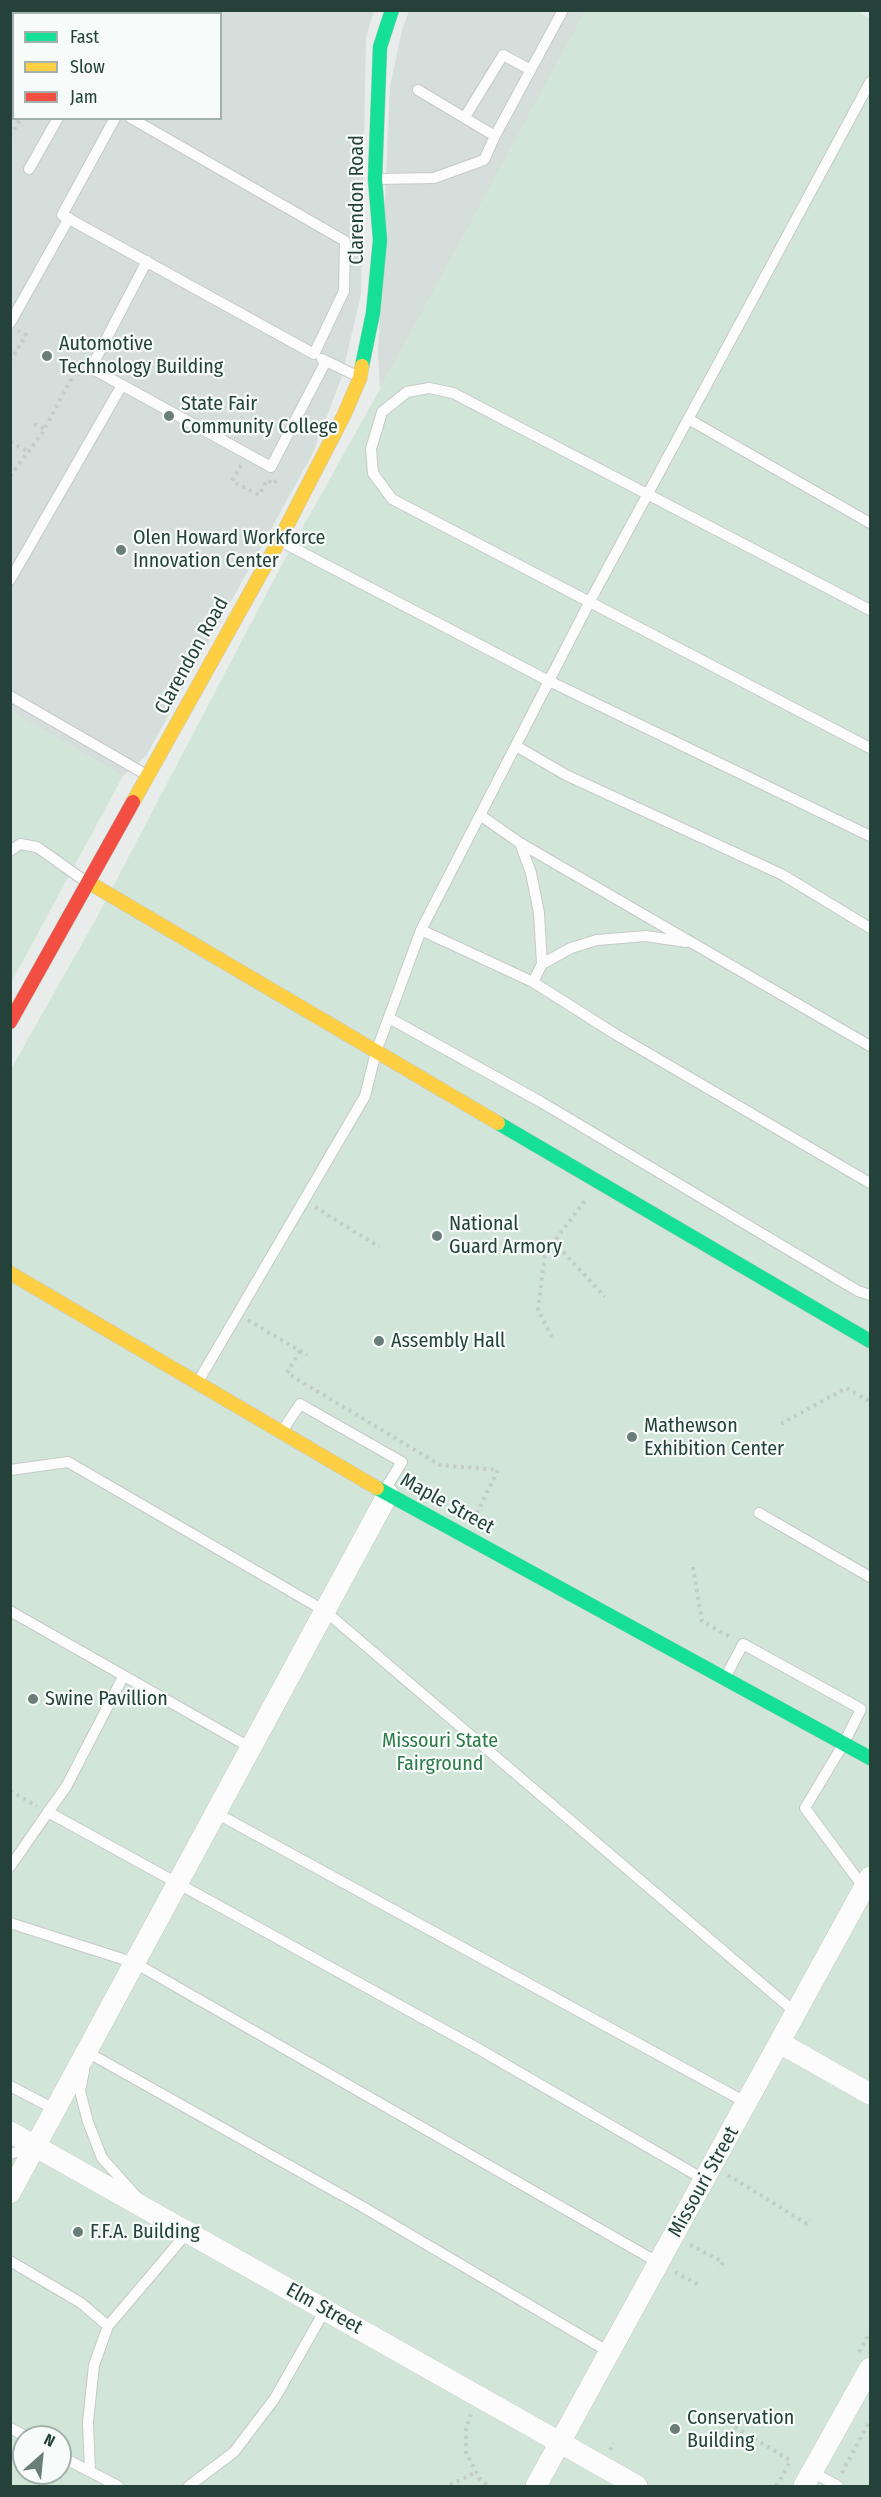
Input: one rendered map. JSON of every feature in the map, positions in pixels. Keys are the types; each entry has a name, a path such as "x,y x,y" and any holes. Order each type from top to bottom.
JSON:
{"street":[{"name":"Clarendon Road","path":"10,1022 279,541 344,415 360,378 373,313 380,240 375,179 380,47 392,10"},
{"path":"88,882 870,1341"},
{"name":"Maple Street","path":"10,1273 386,1493 870,1758"},
{"path":"10,2193 325,1611 386,1493"},
{"name":"Missouri Street","path":"536,2487 867,1883"},
{"path":"780,2043 870,2094"},
{"name":"Elm Street","path":"10,2132 638,2487"},
{"path":"808,2479 870,2368"}],"lane":[{"path":"375,179 434,178 484,160 563,10"},
{"path":"465,117 503,55 531,70"},
{"path":"197,1382 365,1096 376,1052 421,930 590,601 690,420 870,82"},
{"path":"418,90 495,136"},
{"path":"29,169 57,120"},
{"path":"115,120 62,215 360,378"},
{"path":"134,120 345,241 344,291 314,354"},
{"path":"10,326 69,219"},
{"path":"147,261 91,368 271,467 327,361"},
{"path":"10,580 122,385"},
{"path":"870,610 453,393 429,388 407,392 382,412 371,449 373,473 392,499 870,748"},
{"path":"690,420 870,523"},
{"path":"279,541 549,681 870,836"},
{"path":"10,696 147,775"},
{"path":"516,746 566,775 783,875 870,928"},
{"path":"480,815 520,843 870,1046"},
{"path":"520,843 531,873 539,913 542,964 533,982"},
{"path":"10,852 20,844 37,847 88,882"},
{"path":"421,930 533,982 615,1034 870,1183"},
{"path":"542,964 571,948 597,940 646,936 692,943"},
{"path":"389,1018 541,1102 858,1291 870,1295"},
{"path":"282,1431 300,1404 402,1462 386,1493"},
{"path":"10,1470 68,1462 325,1611 796,2013"},
{"path":"759,1513 870,1577"},
{"path":"10,1611 251,1748"},
{"path":"725,1678 743,1644 861,1709 844,1743 805,1808 867,1883"},
{"path":"10,1866 66,1787 123,1677"},
{"path":"48,1812 477,2048 709,2172"},
{"path":"216,1813 747,2103"},
{"path":"10,1923 135,1963 659,2263"},
{"path":"148,2210 102,2158 88,2122 80,2091 87,2052 363,2207 609,2352"},
{"path":"10,2086 56,2110"},
{"path":"10,2154 36,2146"},
{"path":"90,2471 88,2422 94,2365 108,2326 174,2249 190,2234"},
{"path":"10,2260 81,2302 108,2326"},
{"path":"189,2487 234,2452 268,2407 325,2310"},
{"path":"72,2462 118,2487"},
{"path":"808,2479 836,2486"}],"path":[{"path":"10,136 20,120"},
{"path":"10,326 31,338"},
{"path":"10,361 26,335"},
{"path":"34,424 45,429"},
{"path":"10,442 27,451 10,476"},
{"path":"552,1337 538,1310 545,1254 600,1182"},
{"path":"304,1200 379,1247"},
{"path":"553,1241 605,1297"},
{"path":"237,1313 307,1356"},
{"path":"300,1351 287,1373 440,1465 498,1470 465,1536"},
{"path":"781,1424 846,1388 870,1401"},
{"path":"693,1567 702,1621 743,1644"},
{"path":"10,1791 48,1812"},
{"path":"709,2172 807,2224 810,2220"},
{"path":"674,2236 723,2262 720,2269"},
{"path":"659,2263 699,2284"},
{"path":"478,2396 466,2429 466,2452 476,2472 488,2487"},
{"path":"836,2486 870,2420"},
{"path":"735,2427 790,2460 786,2469"},
{"path":"450,2485 476,2472"}],"shaded area":[{"name":"State Fair Community College","path":"11,11 374,11 366,37 361,295 341,379 313,453 146,756 123,776 11,712"},
{"path":"409,11 588,11 380,389 378,352 390,86 402,30"}],"green space":[{"name":"Missouri State Fairground","path":"585,11 857,11 870,19 870,2486 11,2486 11,1069 96,919 280,568"},
{"path":"11,712 123,776 11,983"}],"traffic: fast":[{"path":"362,366 373,313 380,240 375,179 380,47 392,10"},
{"path":"498,1123 870,1341"},
{"path":"377,1488 870,1758"}],"traffic: slow":[{"path":"133,802 279,541 344,415 360,378 362,366"},
{"path":"88,882 498,1123"},
{"path":"10,1273 377,1488"}],"traffic: jam":[{"path":"10,1022 133,802"}],"place":[{"name":"Automotive Technology Building","path":"47,356"},
{"name":"State Fair Community College","path":"169,416"},
{"name":"Olen Howard Workforce Innovation Center","path":"121,550"},
{"name":"National Guard Armory","path":"437,1236"},
{"name":"Assembly Hall","path":"379,1341"},
{"name":"Mathewson Exhibition Center","path":"632,1437"},
{"name":"Swine Pavillion","path":"33,1699"},
{"name":"F.F.A. Building","path":"78,2232"},
{"name":"Conservation Building","path":"675,2429"}]}
